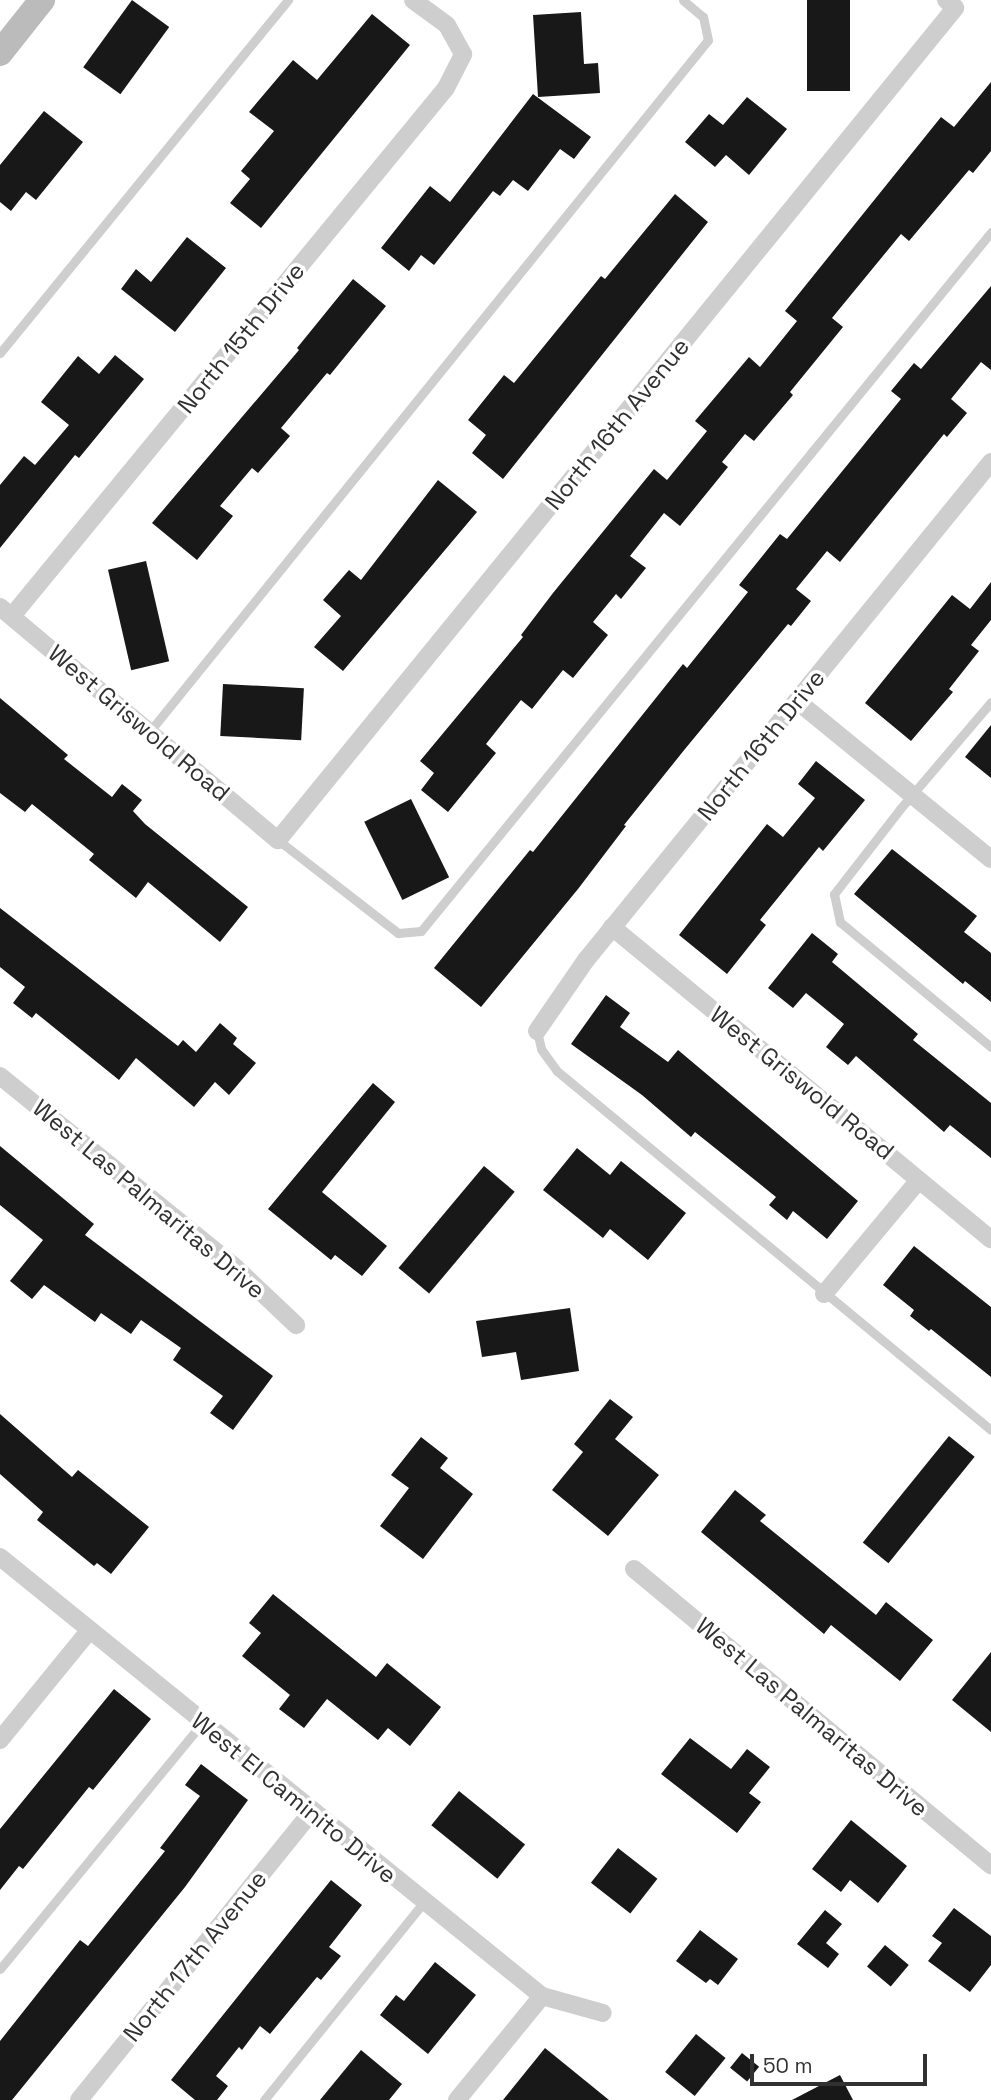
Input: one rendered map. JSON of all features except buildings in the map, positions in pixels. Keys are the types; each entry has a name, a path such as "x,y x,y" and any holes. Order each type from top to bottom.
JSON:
{"street":[{"path":"0,53 42,0"},
{"name":"North 15th Drive","path":"6,612 446,88 463,54 447,25 413,0"},
{"name":"North 16th Avenue","path":"278,840 950,4"},
{"name":"North 16th Drive","path":"537,1031 612,927 989,470"},
{"name":"West Griswold Road","path":"6,612 278,840"},
{"path":"797,701 991,859"},
{"name":"West Griswold Road","path":"612,927 991,1239"},
{"name":"West Las Palmaritas Drive","path":"0,1076 236,1268 296,1325"},
{"path":"824,1294 919,1180"},
{"name":"West El Caminito Drive","path":"0,1557 201,1723 541,1996 603,2013"},
{"name":"West Las Palmaritas Drive","path":"634,1569 991,1865"},
{"path":"0,1740 89,1631"},
{"name":"North 17th Avenue","path":"79,2100 311,1812"},
{"path":"457,2100 541,1996"}],"lane":[{"path":"0,353 288,0"},
{"path":"150,731 708,40 703,17 683,0"},
{"path":"278,840 398,933 421,931 991,232"},
{"path":"991,702 912,795 834,894 840,922 991,1047"},
{"path":"537,1031 541,1049 557,1071 991,1430"},
{"path":"0,1969 201,1723"},
{"path":"264,2100 423,1903"}]}
